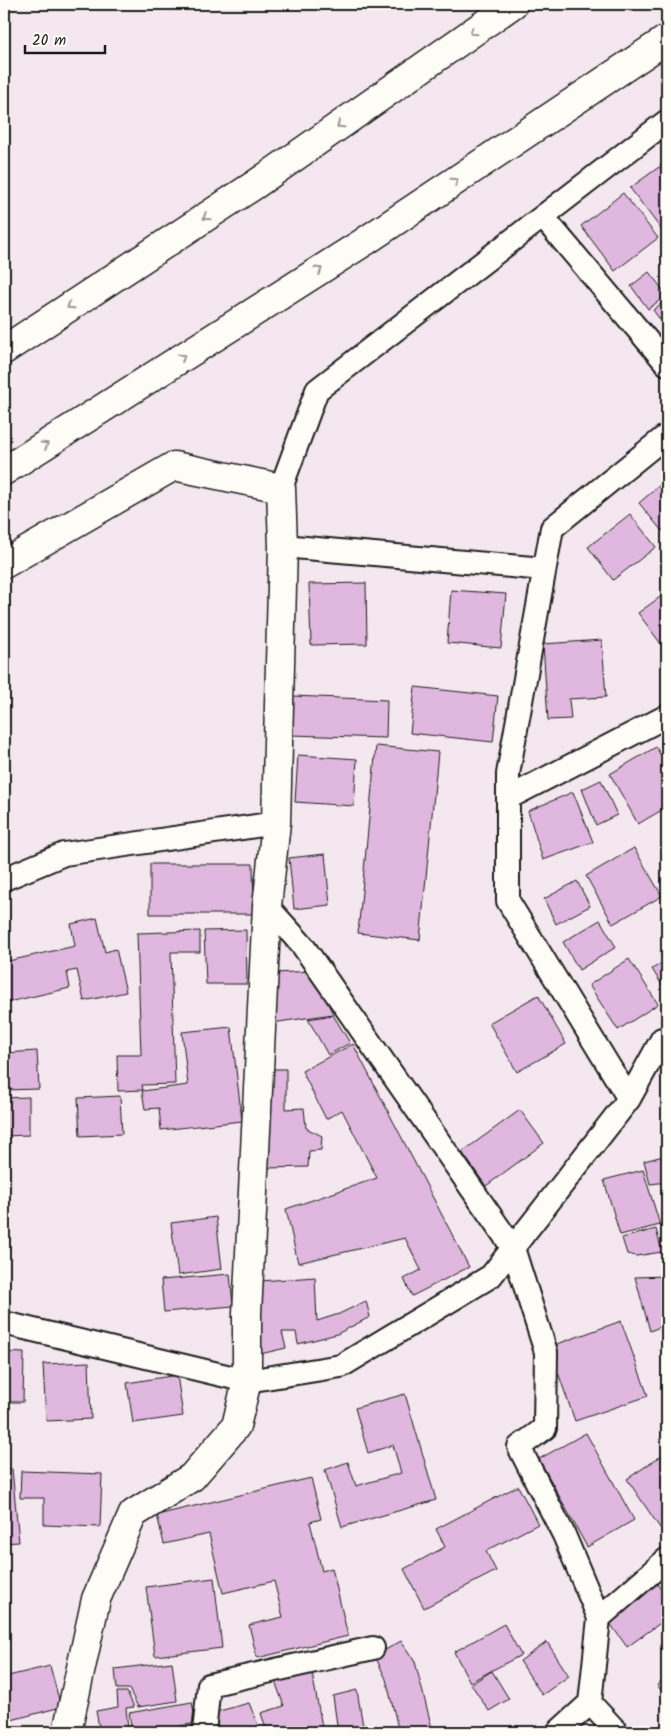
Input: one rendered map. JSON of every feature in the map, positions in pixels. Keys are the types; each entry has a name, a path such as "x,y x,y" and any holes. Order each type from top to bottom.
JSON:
{"street":[{"path":"4,350 256,184 513,4"},
{"path":"4,471 364,242 667,39"},
{"path":"67,1732 96,1600 133,1514 192,1477 236,1426 247,1381 247,1314 267,906 276,823 283,546 280,488 317,390 667,121"},
{"path":"543,217 667,364"},
{"path":"629,1098 508,901 508,774 552,528 667,435"},
{"path":"4,564 174,466 280,488"},
{"path":"283,546 544,569"},
{"path":"508,798 667,716"},
{"path":"4,879 64,854 276,823"},
{"path":"267,906 303,946 513,1248 546,1352 545,1428 519,1447 564,1535 599,1618 590,1703 558,1732"},
{"path":"4,1323 247,1381 341,1366 491,1276 629,1098 662,1039 667,1038"},
{"path":"599,1618 667,1559"},
{"path":"204,1732 209,1685 373,1648"},
{"path":"590,1703 616,1732"}],"building":[{"path":"667,160 667,175 660,165"},
{"path":"659,167 667,178 667,237 630,188"},
{"path":"623,193 658,238 615,271 581,226"},
{"path":"649,272 667,295 648,309 631,286"},
{"path":"667,299 667,329 653,310"},
{"path":"667,479 667,527 662,531 639,503"},
{"path":"630,514 656,547 613,580 588,547"},
{"path":"366,583 367,644 311,645 309,584"},
{"path":"451,590 506,594 501,648 447,643"},
{"path":"667,592 667,652 638,613"},
{"path":"602,640 606,697 569,699 571,719 548,720 543,644"},
{"path":"415,687 498,696 493,742 410,733"},
{"path":"293,696 387,700 386,738 291,735"},
{"path":"376,746 438,752 420,940 358,933"},
{"path":"656,747 667,766 667,807 638,824 610,774"},
{"path":"298,755 357,759 354,806 295,802"},
{"path":"601,780 617,815 596,825 582,789"},
{"path":"573,792 593,842 543,860 528,811"},
{"path":"634,848 662,896 613,924 586,876"},
{"path":"325,854 330,905 294,909 289,858"},
{"path":"150,864 253,864 254,914 150,914"},
{"path":"577,881 590,906 556,924 544,899"},
{"path":"97,918 105,952 116,949 126,992 84,1001 77,970 67,972 70,988 4,1003 4,962 75,946 71,924"},
{"path":"600,920 616,947 579,970 563,942"},
{"path":"246,930 247,984 206,984 204,931"},
{"path":"200,931 200,952 171,952 175,1084 142,1085 143,1090 118,1091 117,1055 141,1055 137,933"},
{"path":"629,959 658,1004 618,1030 589,985"},
{"path":"667,960 667,993 652,969"},
{"path":"312,971 333,1014 272,1023 276,973"},
{"path":"538,995 566,1044 517,1072 489,1023"},
{"path":"333,1015 350,1043 328,1055 308,1019"},
{"path":"231,1027 242,1121 161,1130 159,1108 145,1109 142,1091 188,1085 182,1032"},
{"path":"353,1044 469,1267 412,1296 404,1279 421,1270 405,1238 298,1263 286,1209 377,1178 342,1110 326,1119 302,1071"},
{"path":"37,1051 39,1089 4,1090 4,1053"},
{"path":"269,1069 286,1069 286,1109 304,1108 306,1128 322,1136 321,1150 309,1151 308,1167 267,1168"},
{"path":"120,1096 122,1134 80,1136 78,1098"},
{"path":"29,1097 29,1135 4,1136 4,1098"},
{"path":"520,1110 544,1143 486,1186 462,1152"},
{"path":"667,1155 667,1182 650,1184 644,1161"},
{"path":"643,1170 660,1225 620,1235 604,1180"},
{"path":"667,1186 667,1227 665,1187"},
{"path":"216,1217 222,1269 178,1275 171,1223"},
{"path":"656,1229 662,1252 636,1256 627,1254 622,1238"},
{"path":"230,1274 233,1306 164,1312 161,1280"},
{"path":"667,1276 667,1324 650,1331 635,1277"},
{"path":"315,1277 317,1321 339,1314 366,1301 370,1317 337,1334 298,1344 296,1332 282,1332 286,1348 256,1355 261,1281"},
{"path":"621,1321 648,1396 575,1421 549,1347"},
{"path":"4,1352 24,1353 23,1402 4,1402"},
{"path":"89,1362 91,1419 46,1421 43,1364"},
{"path":"177,1375 183,1416 133,1423 127,1383"},
{"path":"405,1394 436,1500 342,1527 325,1470 348,1462 356,1486 401,1473 393,1445 368,1453 355,1408"},
{"path":"586,1433 634,1520 587,1547 539,1459"},
{"path":"667,1452 667,1523 660,1528 627,1479"},
{"path":"4,1469 12,1469 19,1542 4,1543"},
{"path":"21,1471 102,1474 100,1527 44,1525 44,1498 20,1498"},
{"path":"311,1478 321,1519 310,1522 322,1571 332,1568 348,1636 257,1658 249,1625 283,1617 274,1581 223,1593 209,1534 164,1544 157,1515"},
{"path":"518,1486 538,1524 486,1551 496,1571 424,1608 404,1569 445,1547 436,1529"},
{"path":"214,1578 222,1648 155,1656 146,1587"},
{"path":"657,1584 667,1598 667,1615 663,1621 627,1647 609,1622"},
{"path":"504,1624 521,1655 470,1682 454,1652"},
{"path":"401,1641 415,1662 433,1732 399,1732 386,1679 375,1656"},
{"path":"547,1642 569,1676 542,1695 520,1661"},
{"path":"172,1662 177,1701 138,1707 129,1689 117,1689 115,1669"},
{"path":"50,1666 61,1707 4,1722 4,1677"},
{"path":"492,1671 509,1699 489,1711 471,1684"},
{"path":"312,1673 323,1732 267,1732 261,1713 284,1706 275,1681"},
{"path":"667,1676 667,1698 657,1685"},
{"path":"357,1690 364,1732 338,1732 333,1696"},
{"path":"117,1692 127,1692 134,1707 126,1708 128,1731 100,1732 96,1711 118,1707"},
{"path":"192,1702 196,1723 180,1726 180,1732 132,1732 129,1713"},
{"path":"249,1703 261,1732 213,1732 212,1713"}]}
